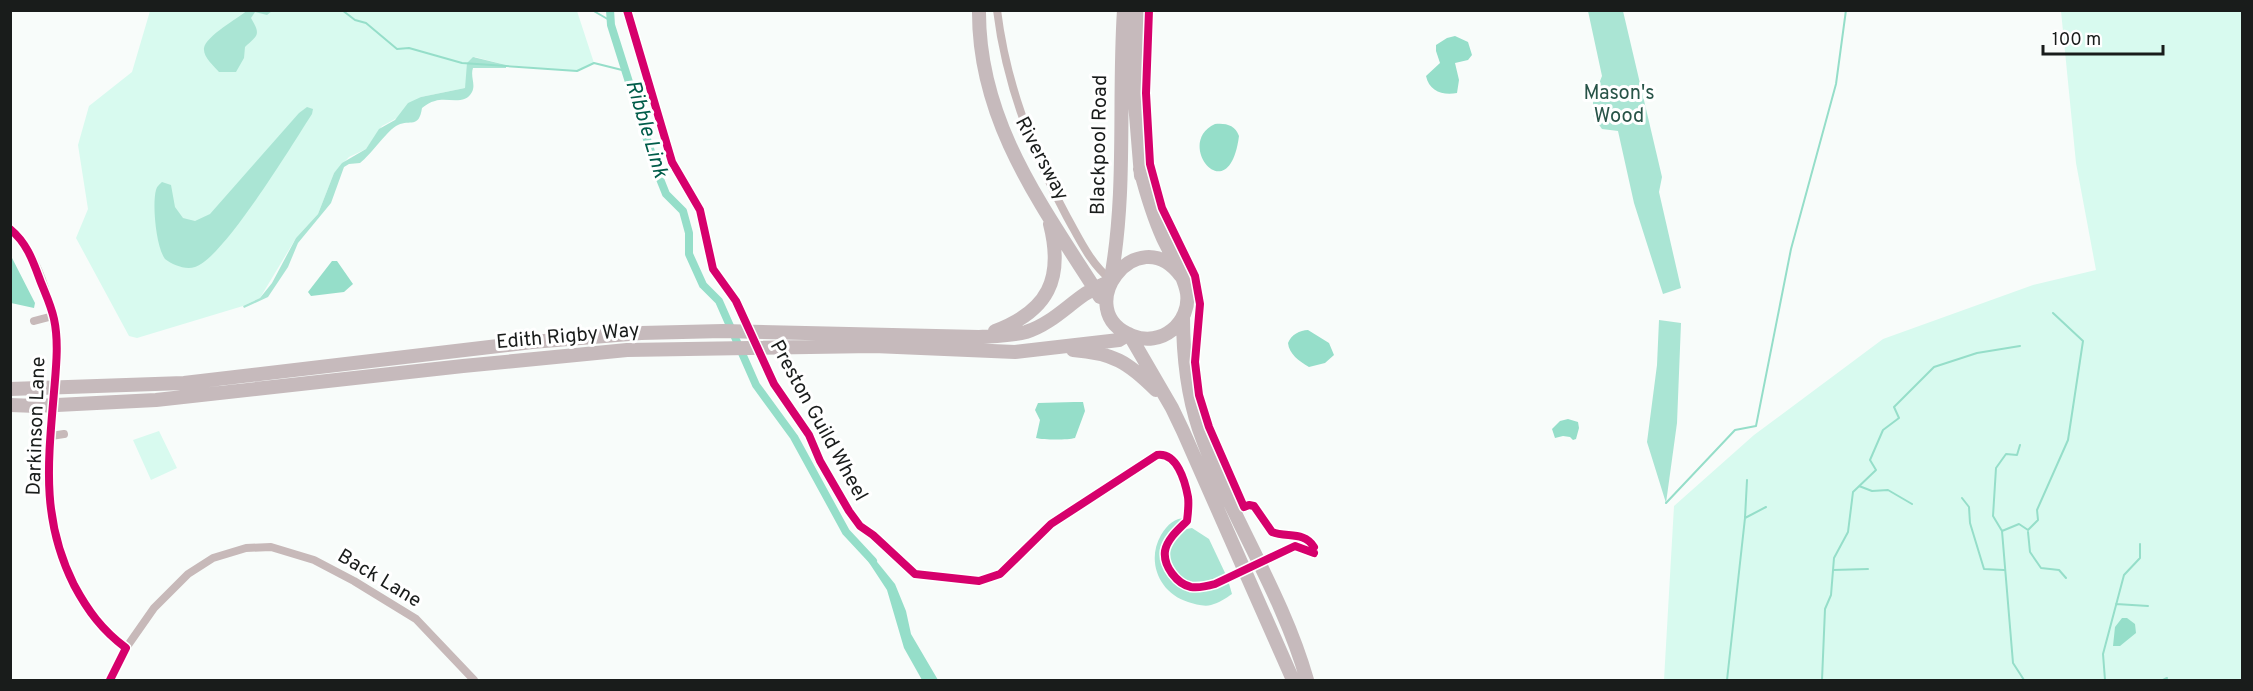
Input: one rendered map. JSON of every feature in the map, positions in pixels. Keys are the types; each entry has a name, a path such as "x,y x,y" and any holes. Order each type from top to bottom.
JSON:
{"highway":[{"name":"Riversway","path":"979,10 984,70 1002,131 1023,172 1109,311"},
{"name":"Blackpool Road","path":"1111,281 1120,202 1120,100 1124,10"},
{"name":"Blackpool Road","path":"1137,10 1135,103 1140,169 1149,221 1164,262"},
{"path":"1140,169 1153,213 1187,296 1183,316 1186,369 1199,429 1287,624 1307,681"},
{"path":"979,337 1024,318 1035,309 1050,288 1054,274 1055,254 1053,233 1044,207"},
{"path":"1180,276 1164,262 1149,258 1134,260 1120,268 1111,281 1107,296 1109,311 1117,325 1129,334 1144,339 1160,337 1173,329 1183,316"},
{"name":"Edith Rigby Way","path":"10,405 37,406 167,399 639,349 979,337 1027,332 1111,281"},
{"name":"Edith Rigby Way","path":"10,389 184,383 532,342 641,333 723,331 872,339 969,351 1015,352 1119,340 1129,334"},
{"path":"1129,334 1168,402 1293,681"},
{"path":"1050,349 1091,352 1120,360 1140,375 1168,402"}],"street":[{"name":"Riversway","path":"997,10 1006,67 1029,137 1056,196 1095,265 1111,281"},
{"name":"Darkinson Lane","path":"10,229 29,251 53,316 56,354"},
{"path":"1095,265 1115,257"},
{"path":"34,321 53,316"},
{"name":"Darkinson Lane","path":"52,416 48,475 49,498 56,538 64,564 96,622 126,648"},
{"name":"Darkinson Lane","path":"51,436 64,434"},
{"name":"Back Lane","path":"126,648 154,608 188,574 213,558 246,549 271,547 314,560 354,581 416,620 474,681"},
{"path":"110,681 126,648"}],"shaded area":[{"path":"150,11 577,11 594,63 577,71 506,65 475,57 465,88 421,97 397,118 382,126 366,149 349,157 334,173 318,214 296,238 260,298 243,306 137,338 129,336 76,238 88,209 78,145 89,106 132,72"},
{"path":"2061,11 2242,11 2242,680 1664,680 1674,506 1754,435 1883,339 2033,285 2096,270 2076,163"},
{"path":"1455,36 1468,42 1472,55 1468,60 1455,63 1459,80 1457,93 1447,94 1433,89 1426,76 1440,63 1436,45"},
{"path":"1215,124 1230,126 1239,136 1233,158 1225,169 1216,171 1208,166 1202,156 1200,145 1204,133"},
{"path":"11,256 35,303 34,308 11,303"},
{"path":"332,261 337,261 353,284 344,292 311,296 308,292"},
{"path":"1308,330 1329,343 1334,355 1325,363 1309,367 1290,351 1288,343 1291,338 1299,332"},
{"path":"1083,402 1085,411 1075,438 1056,440 1036,438 1040,420 1035,410 1038,403"},
{"path":"1568,419 1578,422 1576,439 1563,436 1555,438 1552,429 1560,421"},
{"path":"159,431 177,468 151,480 133,440"},
{"path":"869,552 895,584 906,611 911,634 938,680 922,680 904,648 887,590 864,555"},
{"path":"2122,618 2127,618 2135,624 2136,633 2120,646 2113,646 2115,627"}],"green space":[{"path":"248,10 272,11 267,15 255,12 251,18 257,34 245,47 244,58 236,72 219,72 205,55 206,43"},
{"name":"Mason's Wood","path":"1588,11 1623,11 1662,177 1659,192 1681,288 1663,294 1634,203 1618,131 1602,129 1593,116 1593,99 1602,76"},
{"path":"473,57 506,65 506,68 473,68 473,89 469,96 460,100 433,101 422,108 421,115 416,121 394,127 360,163 344,167 331,203 298,243 288,267 268,297 244,308 243,306 260,298 272,283 296,238 318,214 334,173 342,163 366,149 379,129 395,120 408,103 421,97 465,88 467,63"},
{"path":"307,107 313,109 312,114 257,198 223,244 195,267 179,266 165,259 159,245 154,205 158,186 162,182 171,185 175,207 183,218 195,221 210,214 299,113"},
{"path":"1659,320 1681,323 1677,423 1666,503 1647,442 1657,365"},
{"path":"1187,518 1168,535 1162,551 1162,559 1169,574 1189,589 1205,590 1228,580 1232,594 1211,605 1205,606 1178,598 1163,584 1155,565 1157,545 1161,535 1175,520"},
{"path":"1192,528 1209,539 1226,575 1206,583 1193,584 1176,574 1170,563 1171,544 1181,530"}],"waterway":[{"path":"342,10 355,20 366,23 397,49 409,48 462,63 577,71 594,63 626,71"},
{"path":"592,10 611,21"},
{"name":"Ribble Link","path":"610,10 611,25 658,174 666,194 683,211 689,233 689,254 703,285 719,301 756,385 794,437 846,532 873,561"},
{"path":"1666,503 1735,430 1756,426 1791,249 1836,84 1846,10"},
{"path":"2002,531 2019,524 2028,530 2038,520 2037,510 2068,440 2083,341 2053,313"},
{"path":"1822,680 1825,609 1831,595 1834,558 1848,532 1853,492 1876,470 1870,460 1883,430 1899,418 1894,407 1934,367 1977,353 2020,346"},
{"path":"2020,445 2017,455 2006,454 1996,468 1993,516 2002,531 2013,663 2024,680"},
{"path":"1727,680 1747,480"},
{"path":"1859,486 1872,491 1888,490 1912,504"},
{"path":"1962,498 1969,507 1970,523 1984,569 2004,570"},
{"path":"1745,518 1766,507"},
{"path":"2028,532 2030,552 2041,568 2059,570 2066,578"},
{"path":"2105,680 2103,654 2124,575 2140,558 2140,544"},
{"path":"1833,570 1868,569"},
{"path":"2116,604 2148,606"},
{"path":"2163,680 2167,678"}],"cycle path":[{"name":"Preston Guild Wheel","path":"627,10 672,162 700,210 713,269 736,301 774,384 809,435 820,461 849,511 860,526 915,574 979,581 1000,574 1051,524 1157,455 1164,455 1175,463 1185,483 1188,497 1187,521 1171,538 1165,551 1166,563 1172,574 1181,582 1191,587 1215,584 1295,546 1314,553"},
{"path":"1149,10 1146,93 1150,164 1162,208 1195,276 1200,304 1195,362 1199,395 1209,427 1244,507 1254,506 1272,532 1300,537 1314,547"},
{"path":"10,229 29,253 54,319 57,355 49,467 52,514 63,561 74,585 96,620 126,648 110,680"}]}
